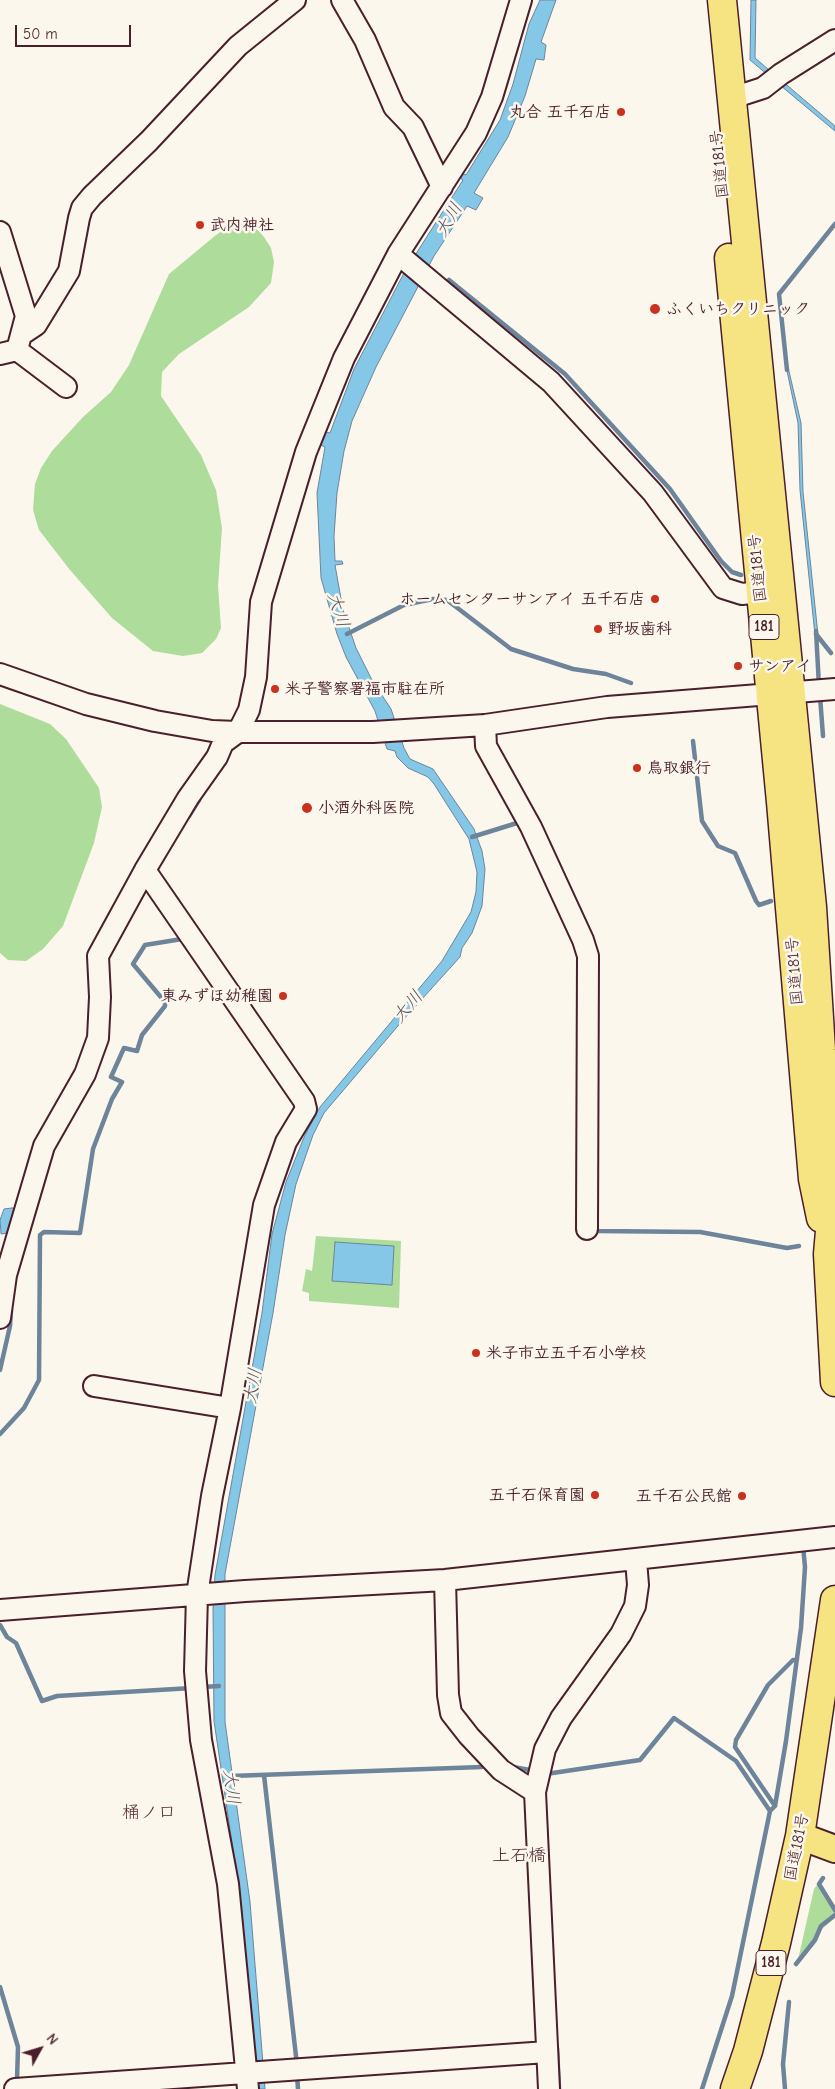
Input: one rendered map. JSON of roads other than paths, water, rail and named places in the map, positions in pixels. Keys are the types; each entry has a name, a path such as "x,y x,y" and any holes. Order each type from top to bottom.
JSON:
{"highway":[{"name":"国道181号","path":"704,0 761,592 780,692 812,907 821,1050 834,1186 828,1254 835,1382"},
{"name":"国道181号","path":"722,0 732,98 780,692"},
{"name":"国道181号","path":"735,2089 748,2051 776,1944 800,1836 835,1600"}],"main road":[{"path":"800,1836 835,1849"}],"street":[{"path":"13,346 36,325 69,271 82,208 156,134 238,46 295,0"},
{"path":"342,0 365,40 394,108 413,127 442,187"},
{"path":"0,1318 6,1275 44,1146 85,1074 98,1038 100,1000 98,956 145,870 188,798 218,757 223,743 238,732 249,710 256,677 261,602 306,452 344,358 442,187 476,133 492,97 521,0"},
{"path":"732,98 764,88 776,78 835,40"},
{"path":"0,232 26,316 13,346"},
{"path":"403,258 551,382 653,493 723,588 742,594 761,592"},
{"path":"13,346 66,387"},
{"path":"0,674 86,704 146,719 212,731 238,732 373,732 485,725 607,707 834,686"},
{"path":"485,725 486,746 531,827 583,940 588,956 587,1229"},
{"path":"145,870 304,1101 306,1109 286,1142 264,1204 230,1408 212,1496 206,1594 195,1671 201,1740 228,1884 247,2081"},
{"path":"94,1386 230,1408"},
{"path":"0,1610 206,1594 445,1580 835,1537"},
{"path":"549,2089 535,1792 545,1749 561,1718 621,1634 635,1606 638,1585 636,1560"},
{"path":"445,1580 448,1695 452,1713 496,1766 509,1777 535,1792"},
{"path":"15,2089 247,2081 282,2071 547,2052"}],"water":[{"name":"大川","path":"540,0 556,0 541,42 546,45 544,60 536,59 525,96 508,137 474,193 483,198 476,210 467,206 434,256 376,367 352,421 344,451 337,493 334,536 335,561 342,561 343,564 335,565 343,610 356,648 372,680 391,709 404,748 410,759 433,769 474,829 482,851 485,869 482,906 472,933 462,948 460,957 403,1020 324,1113 313,1135 296,1184 285,1235 273,1313 225,1574 225,1722 250,1902 265,2089 258,2089 241,1904 214,1721 213,1609 215,1575 262,1313 272,1234 286,1182 305,1135 320,1107 442,961 471,912 476,892 477,872 469,839 434,784 428,777 408,768 397,757 395,751 387,749 375,711 346,657 337,634 321,578 317,493 325,447 316,443 321,431 330,433 354,369 405,271 463,180 455,175 457,171 466,175 500,120 513,84 529,24"},
{"path":"751,0 756,0 755,58 835,126 835,131 750,60"},
{"path":"786,366 788,367 801,423 803,492 818,635 815,635 800,490 798,423"},
{"path":"4,1209 18,1209 8,1233 1,1234 0,1220"},
{"path":"335,1242 394,1246 392,1285 332,1281"}],"waterway":[{"path":"787,370 779,294 835,224"},
{"path":"449,280 565,374 670,489 721,561 732,572 741,575"},
{"name":"大川","path":"347,634 404,605 433,599 447,600 511,649 573,669 606,674 631,683"},
{"path":"816,631 819,686"},
{"path":"816,634 831,653"},
{"path":"820,696 823,736"},
{"path":"693,741 702,821 718,846 735,853 759,905 771,901"},
{"path":"189,816 199,800"},
{"path":"472,837 517,823"},
{"path":"0,1434 24,1408 39,1380 40,1235 44,1232 80,1233 93,1149 112,1099 122,1082 111,1077 124,1048 137,1051 142,1035 165,1006 165,1002 133,964 145,945 182,939 184,941"},
{"path":"594,1226 597,1231 700,1232 787,1248 799,1246"},
{"path":"0,1370 10,1326 11,1310"},
{"path":"702,2089 732,1996 770,1811 775,1806 801,1628 805,1567 803,1546"},
{"path":"0,1625 7,1637 16,1643 42,1701 57,1696 192,1688"},
{"path":"775,1806 735,1747 736,1740 768,1685 793,1660 797,1660"},
{"path":"203,1687 219,1686"},
{"path":"546,1774 640,1760 674,1718 736,1761 770,1811"},
{"name":"大川","path":"231,1776 482,1767"},
{"path":"513,1767 530,1770"},
{"path":"264,1775 297,2065"},
{"path":"823,1878 819,1884 835,1910"},
{"path":"796,1964 815,1940 821,1926 835,1915"},
{"path":"0,1987 18,2047 17,2080"},
{"path":"785,2089 783,2064 789,2002"},
{"path":"557,2048 559,2089"},
{"path":"297,2075 298,2089"}],"place":[{"name":"丸合 五千石店","path":"621,112"},
{"name":"武内神社","path":"200,225"},
{"name":"ふくいちクリニック","path":"655,309"},
{"name":"ホームセンターサンアイ 五千石店","path":"655,599"},
{"name":"野坂歯科","path":"598,629"},
{"name":"サンアイ","path":"738,666"},
{"name":"米子警察署福市駐在所","path":"275,689"},
{"name":"鳥取銀行","path":"637,768"},
{"name":"小酒外科医院","path":"307,808"},
{"name":"東みずほ幼稚園","path":"283,996"},
{"name":"米子市立五千石小学校","path":"476,1353"},
{"name":"五千石保育園","path":"595,1495"},
{"name":"五千石公民館","path":"742,1496"}],"district":[{"name":"桶ノ口","path":"149,1813"},
{"name":"上石橋","path":"519,1856"}]}
